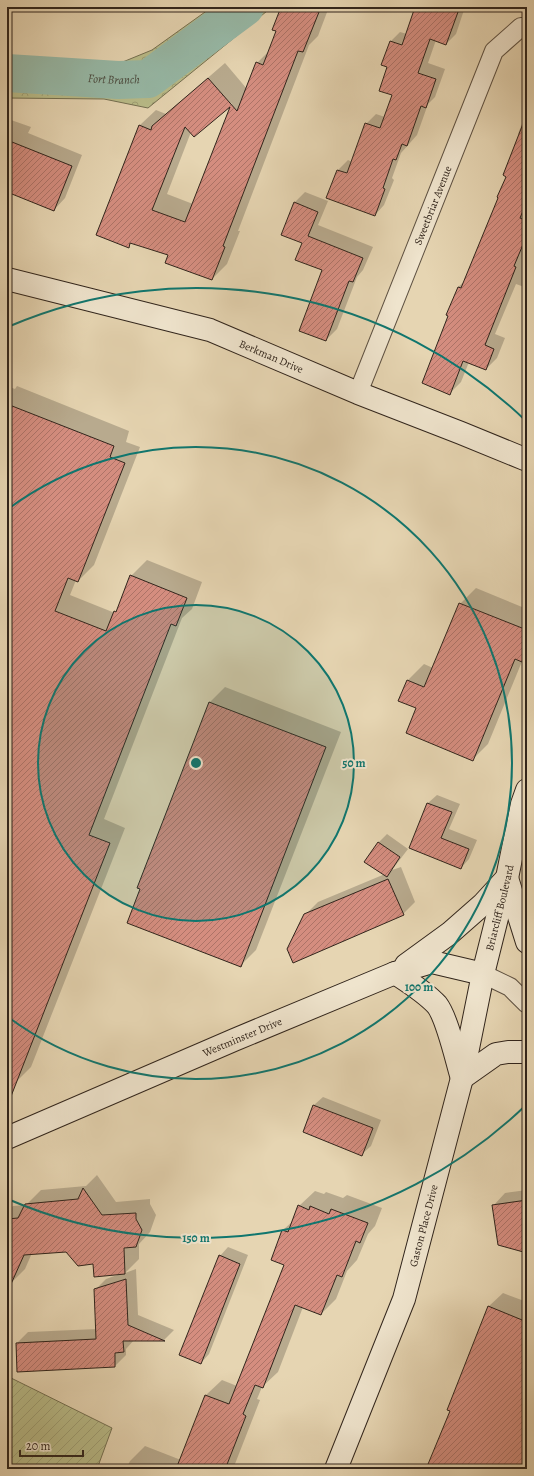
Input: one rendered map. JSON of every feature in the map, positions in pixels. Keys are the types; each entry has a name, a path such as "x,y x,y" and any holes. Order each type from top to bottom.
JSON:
{"street":[{"name":"Sweetbriar Avenue","path":"358,393 494,51 524,27"},
{"name":"Berkman Drive","path":"7,279 210,330 358,393 527,460"},
{"name":"Briarcliff Boulevard","path":"483,974 507,878 522,804 527,790"},
{"path":"527,942 507,878 483,904 450,933 395,973 422,992 438,1006 448,1030 462,1078 496,1054 508,1052 527,1052"},
{"name":"Westminster Drive","path":"7,1138 395,973 432,962 483,974"},
{"path":"483,974 510,987 527,1004"},
{"name":"Gaston Place Drive","path":"336,1469 404,1298 462,1078 483,974"}],"green space":[{"path":"212,7 272,7 148,108 104,99 7,98 7,62 108,68 152,50"},
{"path":"7,1376 112,1428 97,1469 7,1469"}],"building":[{"path":"281,7 321,7 303,52 298,51 223,246 225,247 212,280 165,263 168,255 130,243 129,248 96,235 139,125 151,130 152,126 208,78 237,111 256,62 263,65 276,31 272,30","holes":["230,107 185,222 152,210 185,127 194,137"]},
{"path":"415,7 444,7 458,12 446,45 430,39 418,73 436,79 426,108 421,106 407,146 402,144 396,160 393,159 383,188 385,189 375,216 326,198 337,170 347,173 365,123 380,128 392,95 379,91 387,67 381,65 390,41 402,45"},
{"path":"526,116 527,201 520,218 527,221 527,235 485,345 494,349 486,370 463,361 450,395 422,383 448,316 446,315 458,287 461,288 498,198 497,197 506,177 503,175"},
{"path":"7,140 72,166 54,211 7,192"},
{"path":"294,202 318,212 308,236 363,258 353,282 349,281 326,341 299,331 322,270 295,260 302,243 281,235"},
{"path":"7,404 114,446 110,457 125,463 78,582 68,578 55,611 106,631 114,611 116,612 130,575 187,598 176,626 171,624 89,835 110,843 8,1104 7,1103"},
{"path":"459,603 527,630 527,650 522,662 515,659 473,761 406,733 416,708 398,701 407,680 424,687"},
{"path":"209,702 326,747 241,967 127,923 140,889 137,888"},
{"path":"427,803 452,812 441,838 469,849 461,869 409,848"},
{"path":"378,842 400,857 387,877 364,862"},
{"path":"388,879 404,915 293,963 287,949 304,914"},
{"path":"313,1105 373,1128 362,1156 303,1132"},
{"path":"83,1188 102,1215 136,1213 136,1219 142,1230 136,1247 124,1248 125,1274 94,1277 93,1264 78,1266 66,1252 24,1255 7,1293 7,1219 18,1218 25,1204 78,1199"},
{"path":"527,1200 527,1253 498,1245 492,1205"},
{"path":"298,1205 309,1210 310,1206 329,1214 331,1209 368,1223 360,1243 356,1241 342,1277 337,1275 321,1315 295,1305 263,1388 255,1385 243,1414 246,1416 226,1467 222,1465 220,1469 176,1469 205,1395 229,1404 284,1265 271,1260 282,1230 288,1232"},
{"path":"219,1255 240,1264 201,1364 179,1355"},
{"path":"126,1279 128,1325 165,1341 123,1341 124,1352 115,1353 115,1367 17,1372 16,1343 96,1339 94,1289"},
{"path":"488,1306 527,1322 527,1469 426,1469 450,1411 447,1410"}],"waterway":[{"name":"Fort Branch","path":"7,73 118,80 148,79 245,7"}]}
